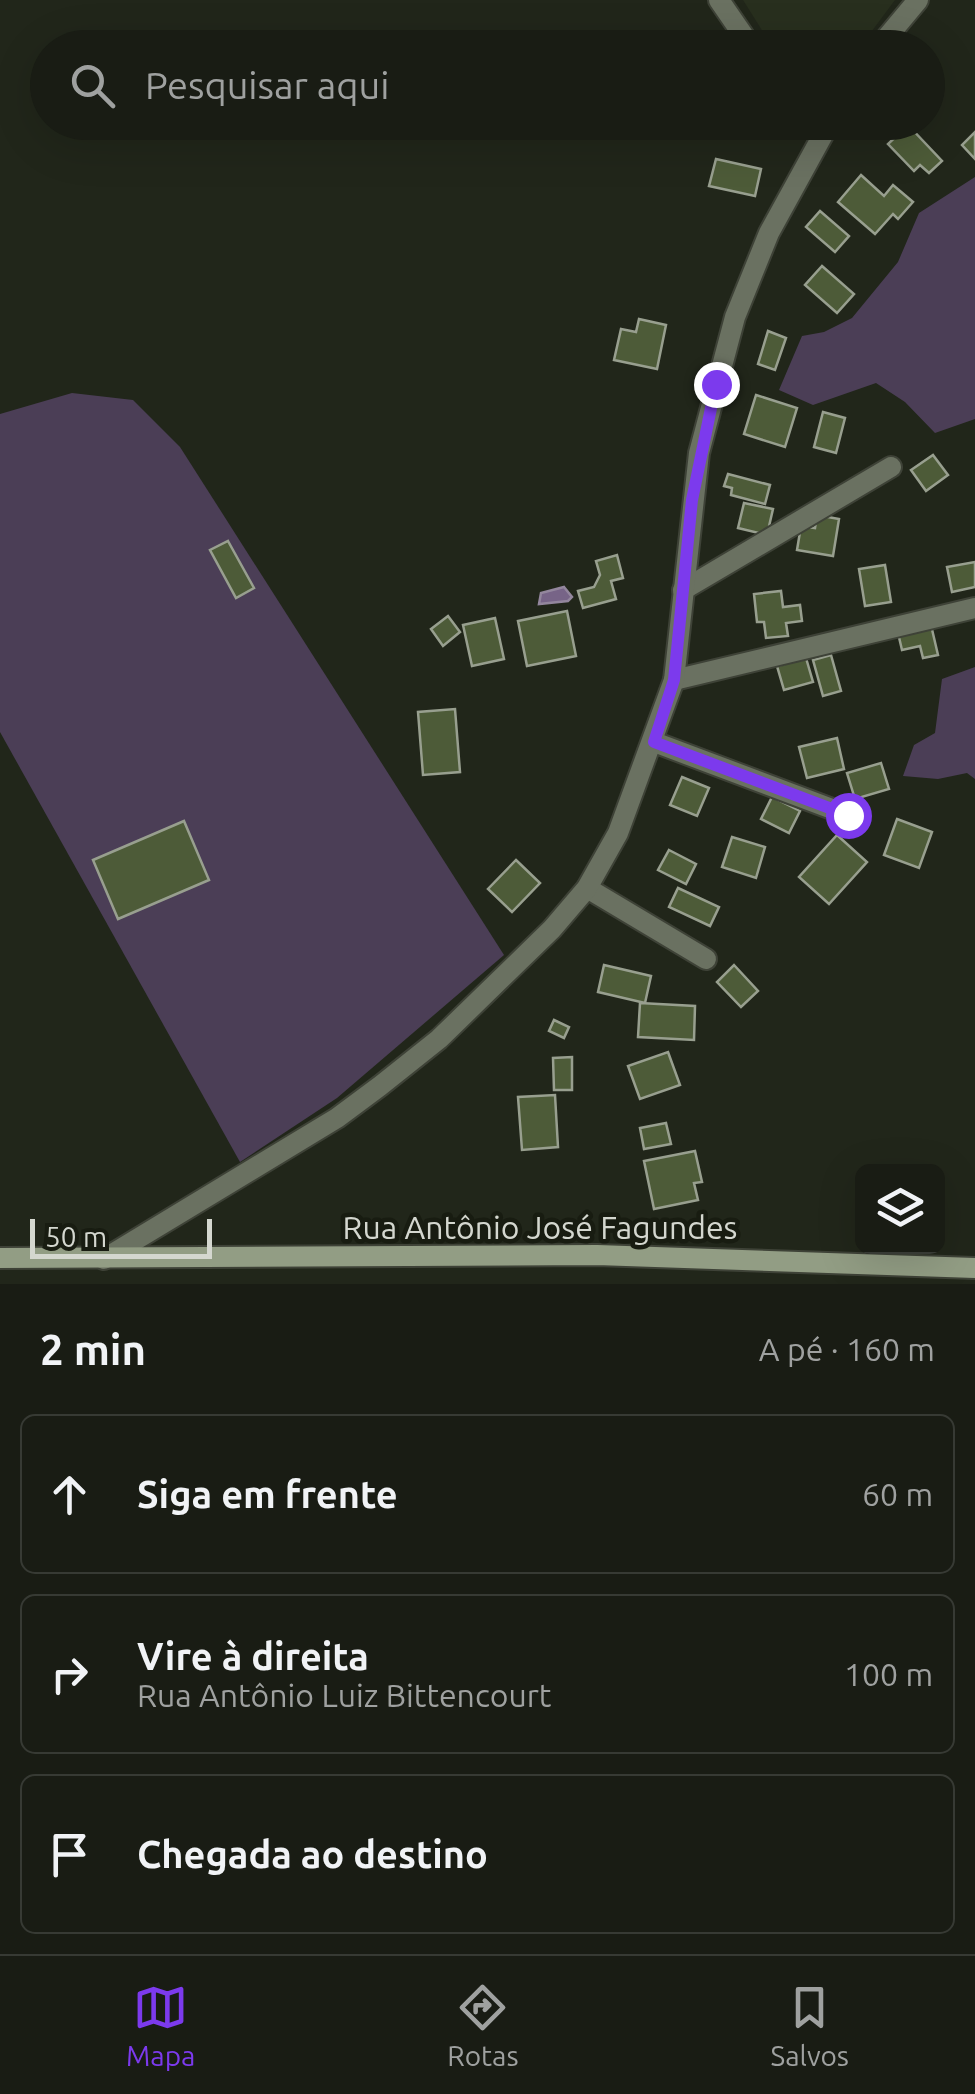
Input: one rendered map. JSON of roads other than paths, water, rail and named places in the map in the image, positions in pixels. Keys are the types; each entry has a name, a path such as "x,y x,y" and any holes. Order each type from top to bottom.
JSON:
{"main road":[{"name":"Rua Antônio José Fagundes","path":"0,1258 596,1255 975,1268"}],"street":[{"path":"719,0 740,30"},
{"path":"893,30 918,0"},
{"path":"104,1259 337,1118 380,1086 439,1039 552,929 586,888 618,833 674,680 699,453 735,317 769,233 815,140"},
{"path":"683,590 891,467"},
{"path":"674,680 975,608"},
{"path":"654,742 848,815"},
{"path":"586,888 706,959"}]}
